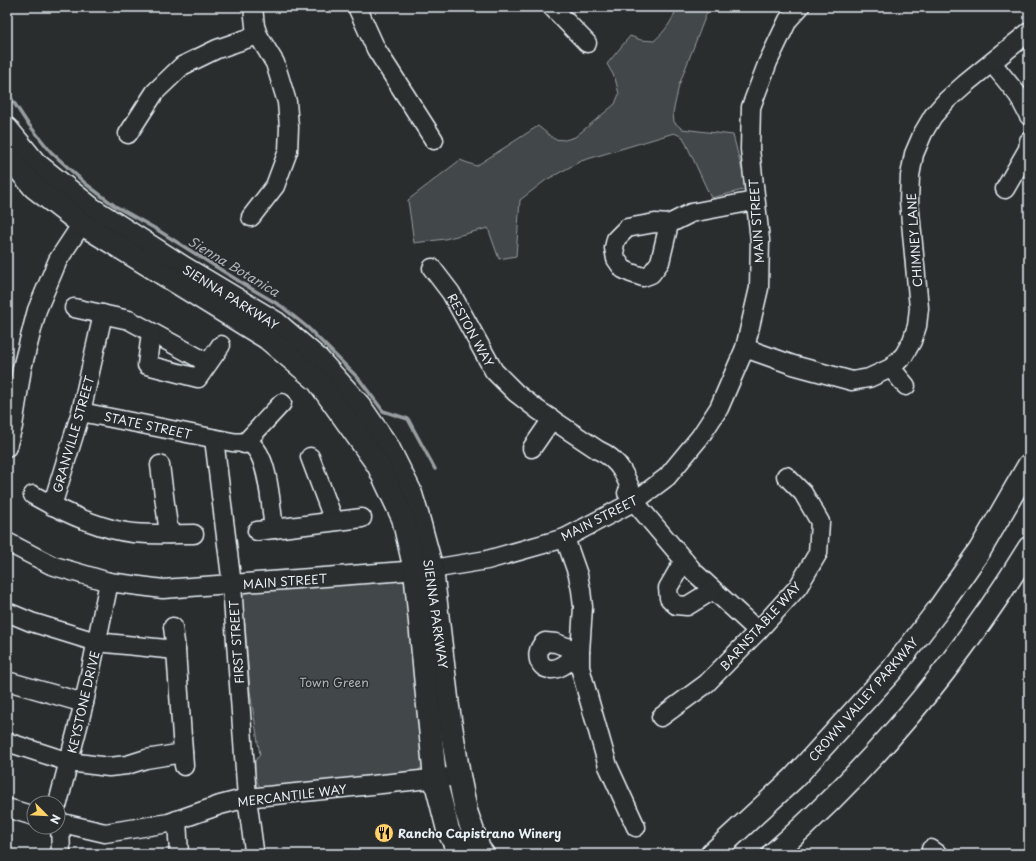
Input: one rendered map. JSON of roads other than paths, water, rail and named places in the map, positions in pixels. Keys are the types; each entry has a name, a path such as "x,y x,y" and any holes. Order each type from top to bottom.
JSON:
{"main road":[{"name":"SIENNA PARKWAY","path":"7,129 35,163 87,217"},
{"name":"SIENNA PARKWAY","path":"11,165 34,187 87,217 267,338 318,380 378,465 403,518 424,570 466,811 479,849 483,854"},
{"name":"CROWN VALLEY PARKWAY","path":"712,854 794,778 892,670 938,610 980,550 1029,465"},
{"path":"773,854 795,835 842,788 876,752 917,704 1000,594 1029,548"},
{"name":"SIENNA PARKWAY","path":"424,570 435,779 448,830 460,854"}],"street":[{"path":"251,217 275,186 288,151 289,128 287,102 275,63 258,35 255,26 253,7"},
{"path":"357,7 376,49 434,140"},
{"path":"552,7 587,43"},
{"name":"MAIN STREET","path":"7,542 51,565 109,582 163,589 232,585 424,570 487,560 564,538 635,501 667,477 700,437 719,408 745,348 759,288 760,240 754,201 750,149 751,107 768,62 788,20 800,7"},
{"name":"CHIMNEY LANE","path":"745,348 852,381 869,378 891,368 904,355 912,341 917,326 919,308 909,201 910,176 914,154 923,133 933,116 947,100 1029,32"},
{"path":"128,134 155,92 182,66 217,49 258,35"},
{"path":"992,63 1018,95 1029,116"},
{"path":"1005,189 1028,149 1029,141"},
{"path":"669,224 691,213 754,201"},
{"path":"7,447 13,426 22,368 37,310 58,260 87,217"},
{"name":"RESTON WAY","path":"432,268 451,293 494,371 516,393 538,410 598,450 609,455 626,474 635,501 694,572 758,631"},
{"path":"74,308 128,320 208,363"},
{"name":"GRANVILLE STREET","path":"52,506 81,412 103,314"},
{"path":"151,332 147,365 198,378 221,345"},
{"path":"891,368 906,386"},
{"path":"244,444 282,403"},
{"name":"STATE STREET","path":"81,412 244,444"},
{"path":"532,448 552,419"},
{"name":"FIRST STREET","path":"214,439 232,585 247,798 257,853"},
{"path":"244,444 250,444 260,453 266,472 265,530 362,518"},
{"path":"310,457 334,521"},
{"path":"160,465 170,534"},
{"name":"BARNSTABLE WAY","path":"661,717 706,684 758,631 798,587 818,553 820,522 803,493 786,476"},
{"path":"33,495 52,506 96,524 132,533 194,534"},
{"path":"564,538 576,569 581,590 583,607 580,667 608,766 636,826"},
{"path":"684,560 668,588 669,598 676,605 687,606 713,590"},
{"name":"KEYSTONE DRIVE","path":"60,795 84,703 109,582"},
{"name":"KEYSTONE DRIVE","path":"7,612 31,622 96,642 176,650"},
{"name":"KEYSTONE DRIVE","path":"7,742 69,762 109,767 127,765 146,759 184,760 173,627"},
{"path":"7,681 84,703"},
{"name":"MERCANTILE WAY","path":"66,825 105,833 169,823 220,805 247,798 459,776"},
{"path":"7,808 26,814"},
{"path":"177,820 180,854"},
{"path":"60,835 61,854"}],"waterway":[{"name":"Sienna Botanica","path":"7,92 26,121 51,152 86,184 115,206 156,229 281,306 307,327 359,379 383,411 408,419 435,469"}],"place":[{"name":"Rancho Capistrano Winery","path":"384,833"}],"park label":[{"name":"Town Green","path":"334,682"}]}
